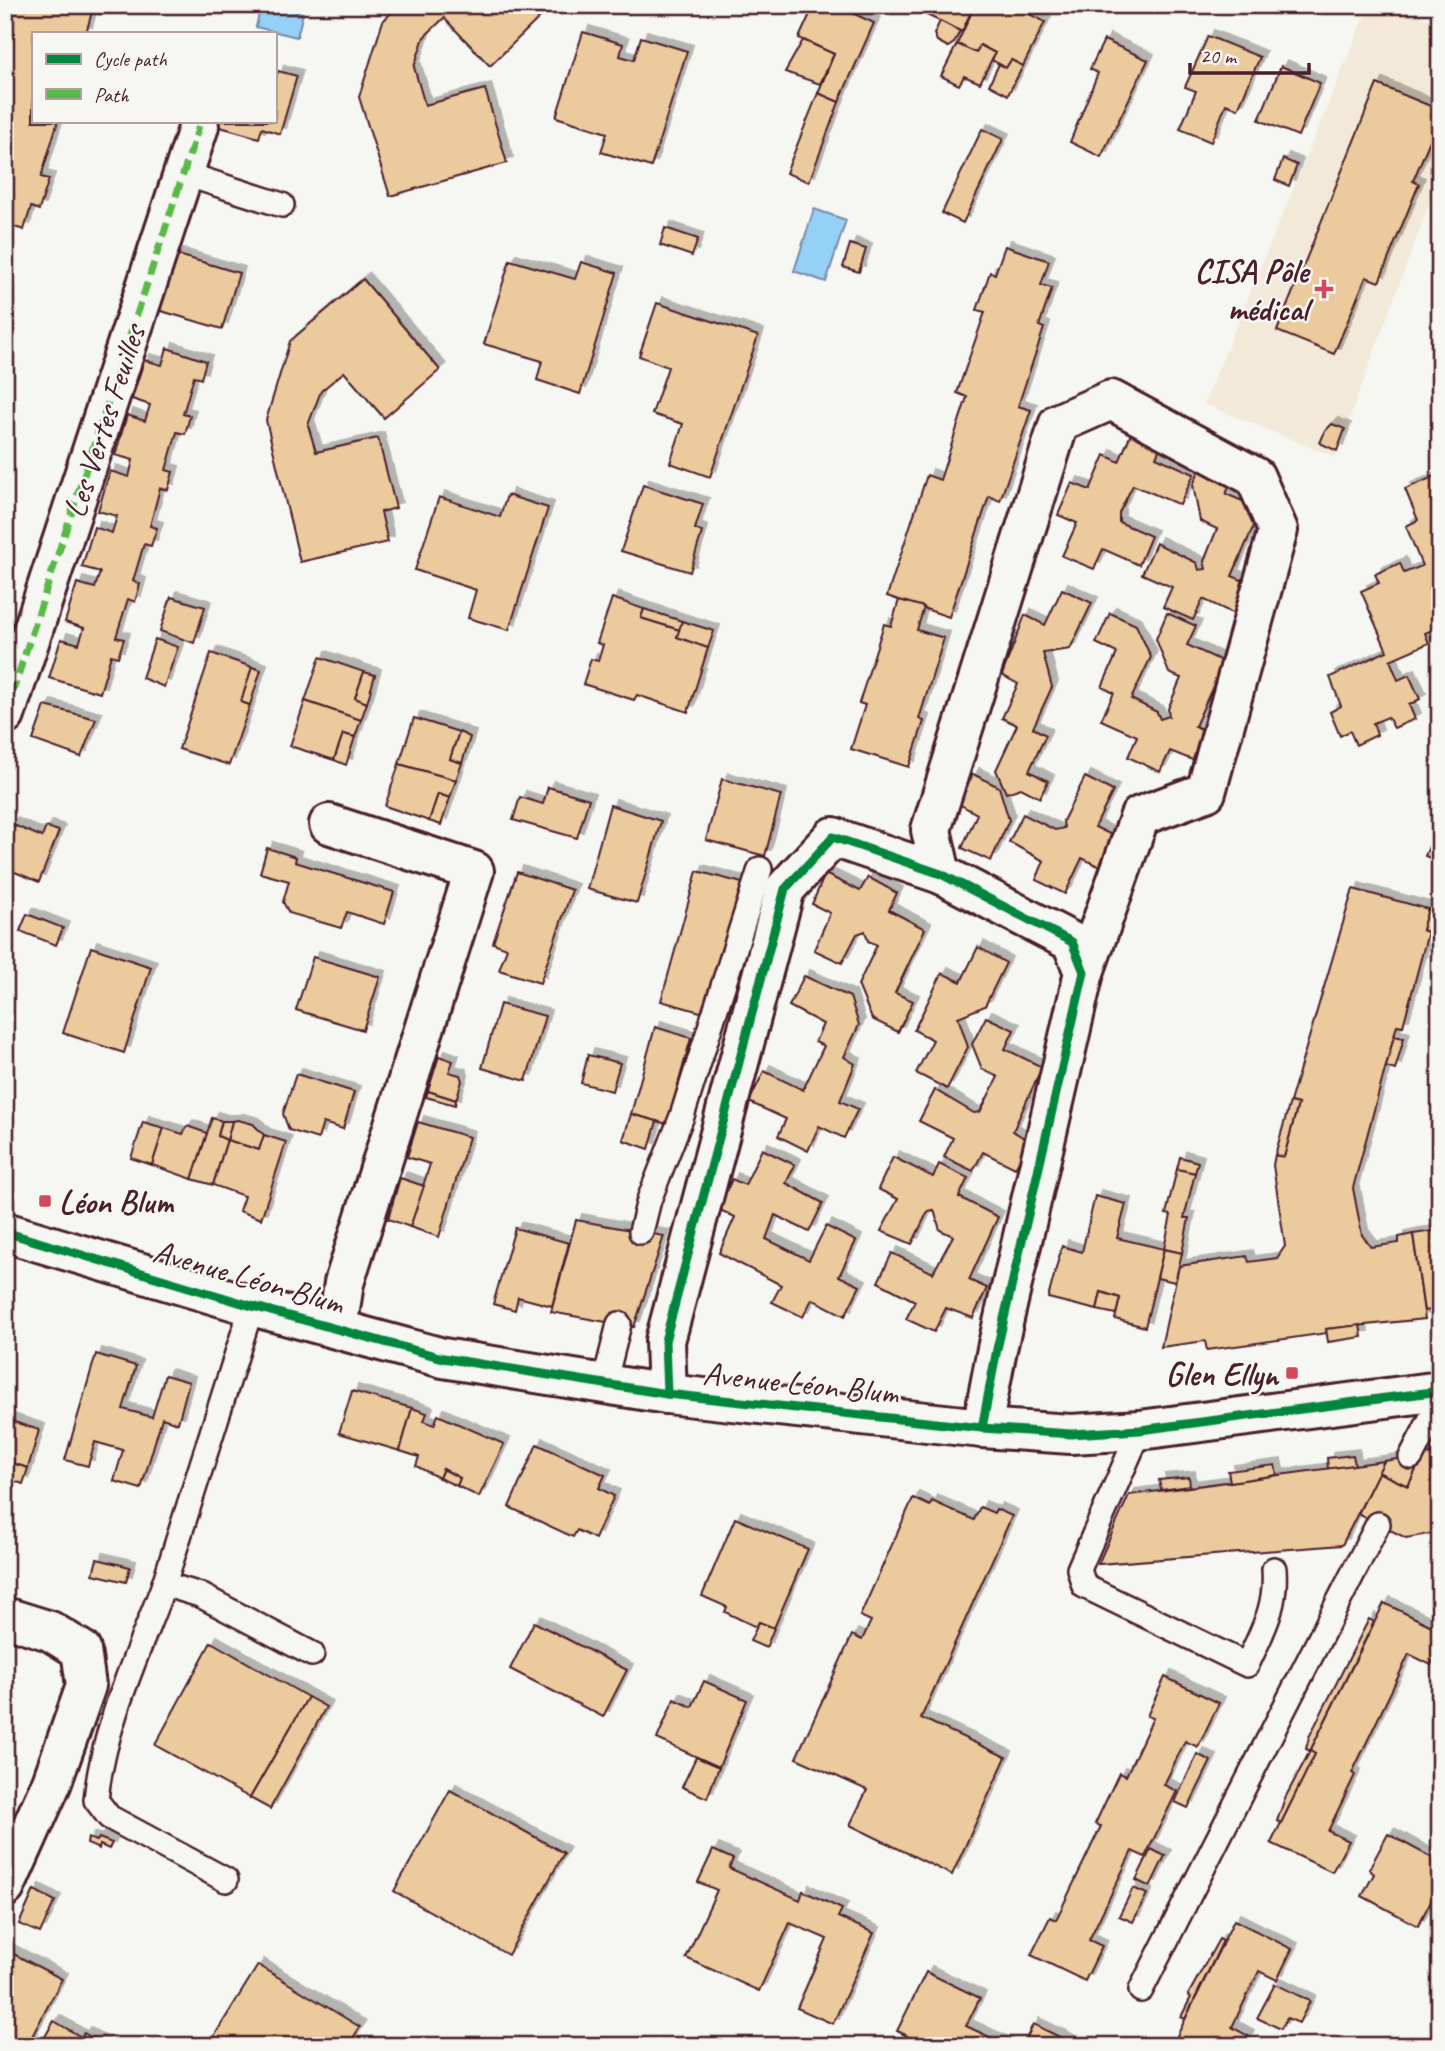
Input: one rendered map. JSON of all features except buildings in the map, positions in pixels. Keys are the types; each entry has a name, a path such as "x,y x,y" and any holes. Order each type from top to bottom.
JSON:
{"street":[{"name":"Les Vertes Feuilles","path":"5,715 199,126"},
{"path":"941,874 931,830 1059,423 1111,400 1255,477 1278,530 1206,792 1140,816 1084,972 1000,1335 982,1428"},
{"path":"329,824 474,871 344,1283 337,1329"},
{"path":"667,1394 665,1341 785,889 833,837 941,874 1072,942 1084,972"},
{"name":"Avenue Léon Blum","path":"5,1231 252,1306 443,1357 667,1394 982,1428 1071,1434 1140,1430 1440,1391"},
{"path":"5,1617 50,1631 81,1650 86,1686 52,1782 5,1886"}],"lane":[{"path":"185,174 282,205"},
{"path":"641,1232 649,1200 682,1116 760,869"},
{"path":"226,1880 109,1817 96,1800 99,1773 116,1713 164,1584 252,1306"},
{"path":"604,1384 619,1324"},
{"path":"1411,1457 1440,1401"},
{"path":"1140,1430 1079,1569 1084,1586 1247,1665 1272,1610 1276,1595 1274,1569"},
{"path":"1141,1990 1378,1524"},
{"path":"164,1584 200,1595 313,1654"}],"shaded area":[{"name":"CISA Pôle médical","path":"1369,5 1389,5 1440,24 1440,175 1335,457 1204,404"}],"water":[{"path":"261,5 303,13 297,37 256,27"},
{"path":"814,209 846,220 826,282 794,271"}],"marked path":[{"path":"5,715 199,126"}],"cycle path":[{"path":"667,1394 665,1341 785,889 833,837 941,874 1072,942 1084,972 997,1349 982,1428"},
{"path":"5,1232 252,1306 443,1358 667,1394 982,1428 1071,1434 1140,1430 1440,1391"}],"place":[{"name":"CISA Pôle médical","path":"1324,289"},
{"name":"Léon Blum","path":"45,1201"},
{"name":"Glen Ellyn","path":"1292,1373"}]}
